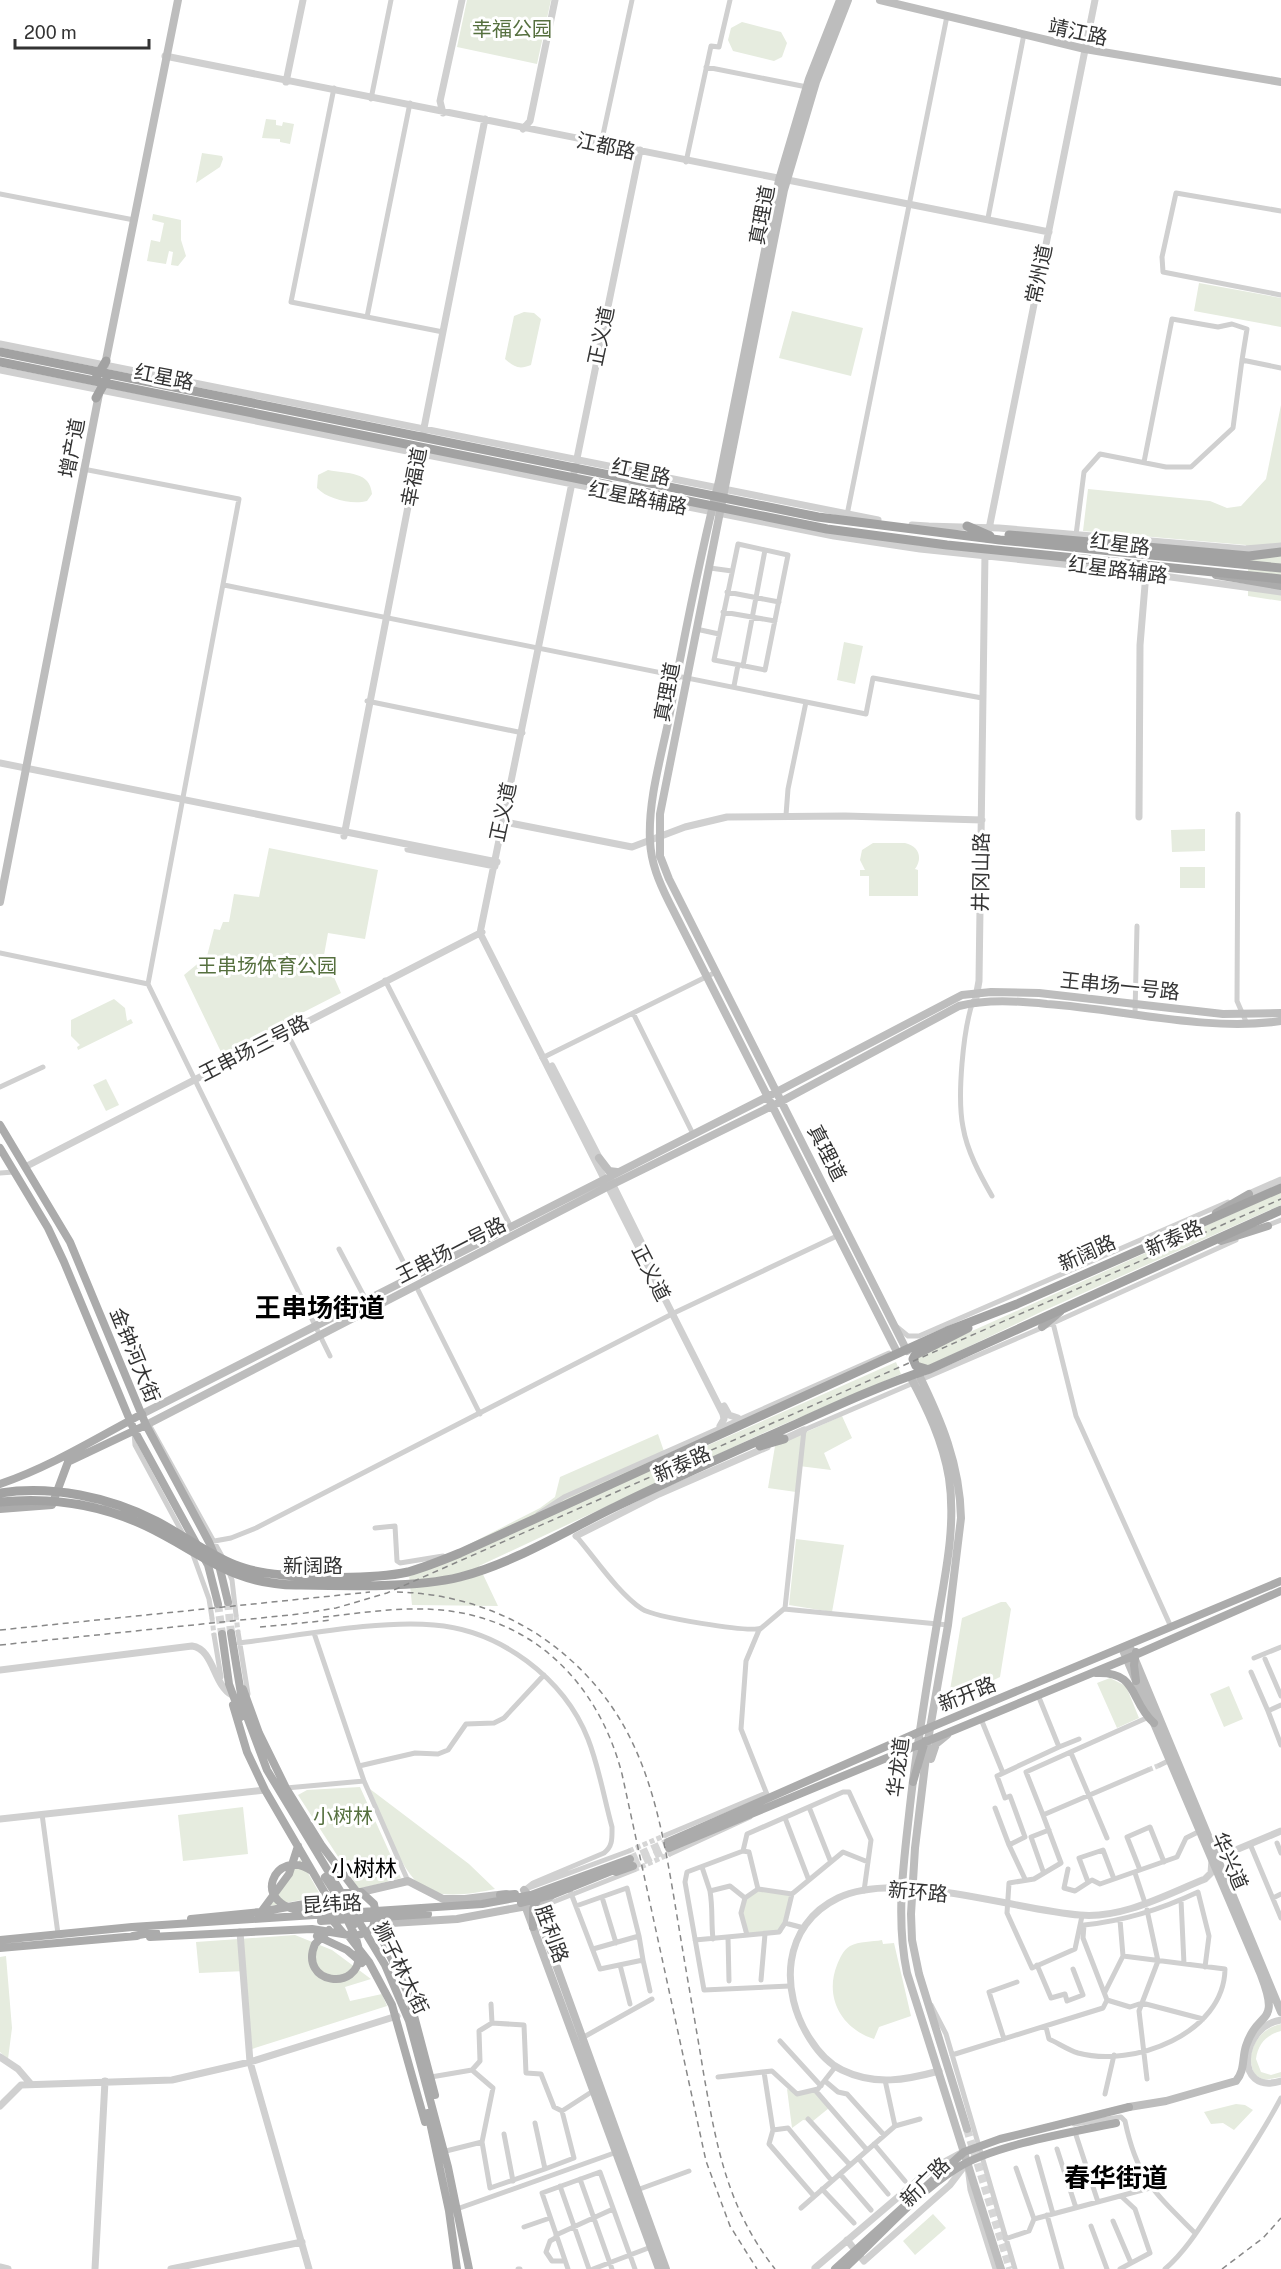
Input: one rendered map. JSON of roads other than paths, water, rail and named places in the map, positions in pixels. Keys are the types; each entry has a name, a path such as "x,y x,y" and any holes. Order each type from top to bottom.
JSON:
{"highway":[{"path":"0,352 86,376"},
{"path":"0,362 103,378"},
{"name":"红星路","path":"103,378 574,473 884,541 968,547 986,542"},
{"name":"红星路","path":"574,473 690,501 906,529 1115,562 1146,570 1281,579"},
{"path":"967,526 986,542 1000,537 1249,556 1281,552"},
{"name":"红星路","path":"1000,537 1281,568"},
{"name":"新阔路","path":"0,1493 61,1492 113,1503 158,1522 213,1556 260,1573 292,1576 397,1573 429,1565 459,1553 907,1351 986,1312 1202,1222 1251,1197 1281,1188"},
{"name":"新泰路","path":"693,1470 916,1378 930,1369 1070,1304 1198,1248 1265,1222 1281,1210"},
{"path":"930,1369 916,1366 915,1355 986,1312"},
{"path":"693,1470 784,1439"},
{"name":"新阔路","path":"0,1502 51,1500 106,1510 152,1529 226,1571 274,1584 424,1582 463,1576 494,1565 693,1470"}],"main road":[{"name":"增产道","path":"0,902 83,469 177,0"},
{"name":"靖江路","path":"871,0 1084,50 1281,83"},
{"name":"靖江路","path":"880,0 947,17"},
{"name":"真理道","path":"844,1 807,87 780,180 717,503 710,568 686,676 660,814 659,838 660,856 669,879 907,1351"},
{"name":"真理道","path":"780,180 790,167 844,1"},
{"name":"真理道","path":"717,503 706,530 650,813 651,858 660,884 706,977 896,1350"},
{"path":"1207,573 1251,583 1281,586"},
{"name":"增产道","path":"0,890 25,770"},
{"name":"王串场一号路","path":"146,1425 416,1286 693,1134 778,1092 955,997 977,992 1039,993 1242,1015 1281,1013"},
{"name":"王串场一号路","path":"142,1414 510,1227 771,1106 772,1109 782,1101 955,1008 971,1004 993,1003"},
{"name":"王串场一号路","path":"971,1004 1036,1003 1247,1024 1281,1021"},
{"name":"王串场一号路","path":"753,1106 767,1097"},
{"name":"王串场一号路","path":"758,1116 771,1106"},
{"name":"金钟河大街","path":"0,1125 70,1242 146,1425 213,1542 228,1602"},
{"name":"金钟河大街","path":"0,1148 48,1228 129,1421 208,1566 218,1604"},
{"path":"597,1161 611,1172 627,1170"},
{"path":"1042,1327 1070,1304"},
{"path":"913,1782 926,1738 948,1625 960,1533 959,1492 950,1446 916,1378"},
{"name":"华龙道","path":"916,1378 936,1433 951,1493 950,1539 919,1732 926,1738"},
{"path":"0,1484 45,1467 63,1454 142,1414"},
{"path":"0,1509 52,1505 68,1462 146,1425"},
{"path":"142,1447 145,1439 154,1441"},
{"name":"新开路","path":"926,1738 955,1717 1281,1581"},
{"name":"新开路","path":"926,1738 919,1732 767,1795 668,1845 758,1812 926,1738 957,1729 1130,1659 1281,1591"},
{"path":"226,1634 240,1684 243,1705"},
{"path":"226,1634 236,1724 265,1790 337,1907"},
{"path":"1130,1659 1147,1638"},
{"path":"1125,1647 1139,1680"},
{"path":"1102,1657 1130,1659"},
{"path":"1086,1675 1110,1674 1128,1681 1151,1719"},
{"name":"华兴道","path":"1139,1680 1151,1719 1214,1859 1266,1988 1269,2006 1266,2019 1247,2043 1241,2074 1232,2083 1177,2097"},
{"name":"华兴道","path":"1139,1680 1281,2012"},
{"path":"232,1695 243,1705 286,1788 322,1846 359,1892 374,1904 375,1922 408,1993 431,2077 446,2151 443,2167"},
{"name":"狮子林大街","path":"243,1705 268,1781 337,1907 376,1958 398,2004 411,2040 431,2114"},
{"name":"狮子林大街","path":"243,1705 267,1770 385,1965 412,2029 453,2210 469,2269"},
{"path":"918,1828 924,1808 933,1749 940,1740 957,1729"},
{"path":"926,1738 911,1889 912,1940 926,2000 967,2129"},
{"name":"华龙道","path":"913,1782 901,1888 904,1956 1001,2269"},
{"path":"260,1912 289,1874 295,1861 298,1845"},
{"path":"349,1934 333,1922 343,1893 359,1892 408,1881 443,1899 502,1904 530,1901 631,1861"},
{"path":"337,1907 289,1909 276,1899 272,1889 278,1872 294,1864 311,1869 326,1887 337,1907 349,1934 385,1989 397,2016 443,2167"},
{"path":"530,1901 551,1892 571,1892 606,1871"},
{"path":"326,1887 349,1934 360,1952 357,1965 352,1973 338,1979 320,1974 312,1958 313,1948 320,1936 333,1929 375,1922"},
{"path":"530,1901 537,1926"},
{"name":"昆纬路","path":"167,1929 375,1922 530,1901"},
{"path":"132,1932 171,1920 260,1912 310,1903 337,1907"},
{"path":"502,1904 537,1926"},
{"name":"昆纬路","path":"167,1929 337,1907 502,1904"},
{"path":"0,1940 58,1934 312,1929 362,1935 375,1922"},
{"name":"胜利路","path":"537,1926 582,2038 659,2269"},
{"name":"胜利路","path":"537,1926 593,2091 637,2190 666,2269"},
{"path":"0,1948 167,1929"},
{"path":"297,1930 323,1938 347,1950 385,1989"},
{"path":"844,2269 964,2152 978,2145 1177,2097 1229,2081 1236,2075 1244,2040 1265,2009 1248,1945"},
{"name":"新广路","path":"967,2163 1075,2132 1116,2123"},
{"path":"835,2269 862,2249 925,2194 967,2163"},
{"name":"狮子林大街","path":"453,2210 458,2269"}],"street":[{"path":"287,80 303,0"},
{"path":"371,97 391,0"},
{"path":"442,111 440,101 462,0"},
{"path":"528,126 555,0"},
{"path":"601,143 632,0"},
{"path":"686,161 711,46 720,48 730,0"},
{"name":"常州道","path":"986,542 1094,0"},
{"path":"847,515 947,17"},
{"path":"988,218 1023,35"},
{"name":"江都路","path":"168,53 334,90 442,111"},
{"path":"706,67 807,87"},
{"path":"334,90 291,302 442,331"},
{"path":"432,108 440,101"},
{"name":"江都路","path":"410,105 432,108 482,121 528,126 641,152 1048,231"},
{"path":"367,316 410,105"},
{"name":"幸福道","path":"342,833 482,121"},
{"name":"正义道","path":"641,152 482,932 723,1414 724,1419 720,1426"},
{"path":"1281,212 1176,193 1162,257 1163,272 1281,295"},
{"path":"0,194 133,220"},
{"name":"江都路","path":"910,204 1048,231"},
{"path":"1076,534 1084,472 1100,454 1144,462 1166,466 1191,467 1233,428 1247,329 1233,324 1218,327 1172,319 1144,462"},
{"name":"红星路辅路","path":"0,344 103,378"},
{"path":"1242,360 1281,368"},
{"name":"红星路辅路","path":"0,370 103,378 717,503 847,515 928,526"},
{"path":"83,469 239,499 148,984 330,1356"},
{"name":"红星路辅路","path":"574,473 717,503"},
{"path":"906,529 928,526 967,526"},
{"name":"红星路辅路","path":"884,541 986,542 1076,534 1245,549 1269,549 1281,546"},
{"name":"红星路辅路","path":"986,542 1281,592"},
{"name":"井冈山路","path":"986,542 977,992 967,1021 962,1119 971,1152 993,1196"},
{"path":"738,544 788,555 765,670 714,660 732,572 738,544"},
{"path":"1266,591 1269,549"},
{"path":"734,686 753,617 765,550"},
{"path":"710,568 732,572"},
{"path":"1139,817 1140,645 1146,570"},
{"path":"224,585 677,674 866,714 873,678 982,698"},
{"path":"727,592 779,602"},
{"path":"723,612 775,621"},
{"path":"696,629 719,634"},
{"path":"368,702 521,732"},
{"path":"786,815 788,789 806,702"},
{"name":"正义道","path":"495,864 521,732"},
{"path":"0,765 495,864"},
{"path":"1238,814 1237,1001 1247,1024"},
{"path":"505,822 632,847 685,827 727,818 786,815 980,820"},
{"path":"477,862 487,870 491,881"},
{"path":"1135,1013 1137,926"},
{"name":"王串场三号路","path":"25,1167 482,932"},
{"path":"0,953 148,984"},
{"path":"544,1057 716,972"},
{"path":"385,980 510,1227"},
{"path":"633,1013 693,1134"},
{"path":"286,1031 411,1277"},
{"path":"0,1087 43,1067"},
{"path":"597,1161 608,1182 632,1178"},
{"path":"0,1173 14,1172"},
{"path":"893,1324 904,1334 916,1337 986,1312 1251,1197 1281,1180"},
{"path":"767,1795 741,1729 746,1661 759,1630 785,1608 804,1430 916,1378 1053,1323 1265,1222 1281,1220"},
{"path":"213,1542 256,1528 674,1313 838,1235"},
{"path":"339,1249 366,1300"},
{"path":"416,1286 480,1414"},
{"name":"正义道","path":"674,1313 727,1412 738,1418"},
{"path":"1053,1323 1076,1416 1171,1628"},
{"path":"531,1521 564,1497 896,1350"},
{"path":"146,1425 156,1434 232,1580 236,1615"},
{"path":"134,1430 135,1445 199,1568 209,1599 212,1618"},
{"name":"新泰路","path":"576,1536 678,1485 804,1430"},
{"path":"375,1528 395,1526 397,1561 400,1563 459,1553"},
{"path":"576,1536 613,1581 643,1610 743,1631 759,1630"},
{"path":"785,1608 865,1619 948,1625"},
{"path":"226,1634 239,1643 418,1624 453,1627 513,1651 544,1675 566,1700 588,1738 612,1827 612,1841 610,1849 604,1853 533,1883 530,1901"},
{"path":"314,1634 358,1766 408,1881"},
{"path":"239,1643 243,1705"},
{"path":"0,1670 192,1646 199,1647 204,1652 220,1686 232,1695"},
{"path":"1254,1658 1281,1647"},
{"path":"1265,1659 1281,1696"},
{"path":"1251,1672 1281,1744"},
{"path":"358,1766 415,1753 438,1754 448,1750 466,1724 494,1723 504,1718 544,1675"},
{"path":"1038,1695 1059,1747"},
{"path":"1268,1711 1281,1705"},
{"path":"981,1719 1003,1773"},
{"path":"1082,1916 1075,1949 1032,1968 1007,1913 1009,1883 1034,1879 1043,1871 1061,1863 1026,1772 1151,1719"},
{"path":"1009,1845 1025,1837 1010,1796 1005,1798 997,1776 1079,1739"},
{"path":"1071,1753 1107,1838"},
{"path":"1160,1765 1170,1760"},
{"path":"1043,1815 1148,1770"},
{"path":"286,1788 364,1781"},
{"path":"0,1819 265,1790"},
{"path":"743,1851 747,1834 843,1792 853,1795 871,1840 864,1891"},
{"path":"809,1807 830,1860"},
{"path":"995,1808 1025,1879"},
{"path":"42,1814 58,1934"},
{"path":"784,1818 808,1878"},
{"path":"1147,2079 1139,2011 1158,1961 1127,1837 1150,1827 1164,1862"},
{"path":"1043,1871 1031,1837 1049,1830"},
{"path":"1068,1869 1064,1888 1075,1891 1092,1880 1100,1884 1177,1857 1186,1839 1200,1831"},
{"path":"1214,1859 1281,1831"},
{"path":"1277,1843 1281,1853"},
{"path":"1250,1844 1281,1918"},
{"path":"1088,1882 1079,1858 1103,1850 1114,1879"},
{"path":"758,1889 748,1852 743,1851 687,1872 685,1882 704,1990 790,1986"},
{"path":"695,1941 779,1932 786,1923 792,1894 830,1860 843,1852 868,1862"},
{"name":"新环路","path":"939,2071 905,2081 885,2080 859,2075 837,2066 816,2048 799,2023 790,1986 793,1951 804,1928 824,1905 853,1892 901,1888 1007,1902 1082,1916 1146,1908 1205,1879 1211,1872 1214,1859"},
{"path":"530,1901 631,1861"},
{"path":"530,1901 571,1892 631,1861"},
{"path":"702,1867 714,1912 711,1921 713,1939"},
{"path":"710,1891 730,1886 745,1898"},
{"path":"576,1906 627,1888 650,1991"},
{"path":"747,1935 741,1913 745,1898 758,1889 792,1894"},
{"path":"571,1892 600,1969 643,1960"},
{"path":"952,2055 1104,2008 1107,2000 1083,1938 1084,1925 1120,1920 1146,1908 1181,1900 1198,1892 1209,1936 1205,1967"},
{"path":"1273,1898 1281,1894"},
{"path":"602,1897 616,1942"},
{"path":"1181,1900 1184,1964"},
{"path":"1105,1992 1124,1956 1120,1920"},
{"path":"786,1923 804,1928"},
{"path":"240,1932 250,2061 309,2269"},
{"path":"761,1980 765,1934"},
{"path":"593,1949 639,1936"},
{"path":"728,1937 729,1981"},
{"path":"1046,2027 1049,2039 1078,2052 1114,2055 1144,2054 1189,2033 1203,2019 1225,1983 1225,1969 1124,1956"},
{"path":"620,1965 630,2004"},
{"path":"1038,1965 1051,1998 1065,1994 1067,2001 1083,1995 1073,1969"},
{"path":"1004,2039 989,1992 1017,1982"},
{"path":"582,2038 652,1999"},
{"path":"926,2000 935,2010 952,2055 1015,2269"},
{"path":"1107,2000 1130,2007 1142,2003 1203,2019"},
{"path":"491,2004 492,2023"},
{"path":"0,2106 21,2085 105,2080 172,2080 250,2061 397,2016"},
{"path":"1281,2020 1268,2024 1256,2034 1249,2048 1247,2062 1249,2071 1258,2080 1268,2084 1281,2081"},
{"path":"431,2077 472,2070 480,2061 480,2031 492,2023 525,2025 526,2073 541,2074 554,2107 562,2112 573,2158 490,2188 482,2142 493,2088 472,2070"},
{"path":"780,2041 823,2083 838,2092 847,2094 884,2135"},
{"path":"1106,2094 1114,2055"},
{"path":"0,2057 18,2069 30,2083"},
{"path":"718,2077 772,2070 797,2094 815,2090 837,2066"},
{"path":"764,2072 773,2130 769,2144 814,2196"},
{"path":"95,2269 105,2080"},
{"path":"885,2080 895,2126"},
{"path":"815,2090 867,2150"},
{"path":"562,2112 593,2091"},
{"path":"1165,2269 1195,2233 1264,2129 1281,2098"},
{"path":"1062,2124 1084,2123 1117,2116 1125,2121 1142,2172 1150,2188 1195,2233"},
{"path":"808,2119 850,2165"},
{"path":"801,2208 895,2126 920,2119"},
{"path":"535,2123 545,2169"},
{"path":"1116,2123 1127,2131"},
{"path":"773,2130 788,2128 832,2181"},
{"path":"1075,2132 1098,2202"},
{"path":"504,2134 514,2189"},
{"path":"446,2151 482,2142"},
{"path":"874,2144 905,2181"},
{"path":"1057,2149 1076,2208"},
{"path":"453,2210 619,2151"},
{"name":"新广路","path":"815,2268 931,2169 964,2152"},
{"path":"1037,2157 1053,2214"},
{"path":"858,2158 888,2194"},
{"path":"967,2163 968,2180 995,2269"},
{"name":"新广路","path":"847,2240 864,2261 950,2185 967,2163"},
{"path":"1005,2239 1029,2230 1034,2219 1016,2168"},
{"path":"568,2269 542,2193 600,2172 634,2269"},
{"path":"637,2190 689,2172"},
{"path":"840,2174 871,2210"},
{"path":"579,2179 611,2266"},
{"path":"560,2186 589,2269"},
{"path":"1034,2219 1150,2188"},
{"path":"822,2189 854,2223"},
{"path":"1120,2269 1150,2253 1135,2209 1121,2196"},
{"path":"565,2261 552,2261 546,2252 550,2241 613,2209"},
{"path":"1047,2216 1062,2269"},
{"path":"524,2227 550,2218"},
{"path":"1113,2221 1131,2263"},
{"path":"1090,2226 1107,2269"},
{"path":"171,2269 302,2242"},
{"path":"593,2269 611,2266 651,2247"},
{"path":"0,2267 8,2269"}],"tunnel":[{"path":"228,1602 231,1633"},
{"path":"218,1604 222,1634"},
{"path":"236,1615 238,1632"},
{"path":"212,1618 214,1635"},
{"path":"1148,1770 1160,1765"},
{"path":"629,1851 666,1835"},
{"path":"630,1859 668,1842"},
{"path":"633,1866 669,1848"},
{"path":"634,1870 670,1854"},
{"path":"967,2129 1010,2269"}],"railway":[{"path":"0,1645 299,1614 336,1608 387,1593 1281,1199"},
{"path":"0,1630 370,1592"},
{"path":"397,1592 458,1600 497,1613 533,1632 550,1643 583,1672 609,1702 629,1735 644,1770 665,1846 704,2076 720,2153 735,2201 746,2224 775,2269"},
{"path":"323,1617 414,1609 453,1611 488,1620 520,1634 548,1653 573,1677 594,1706 610,1738 622,1774 706,2161 730,2226 757,2269"},
{"path":"260,1627 332,1620"},
{"path":"1222,2269 1263,2238 1281,2218"}],"district":[{"name":"王串场街道","path":"320,1307"},
{"name":"小树林","path":"364,1868"},
{"name":"春华街道","path":"1116,2177"}],"park label":[{"name":"幸福公园","path":"512,29"},
{"name":"王串场体育公园","path":"267,966"}]}
